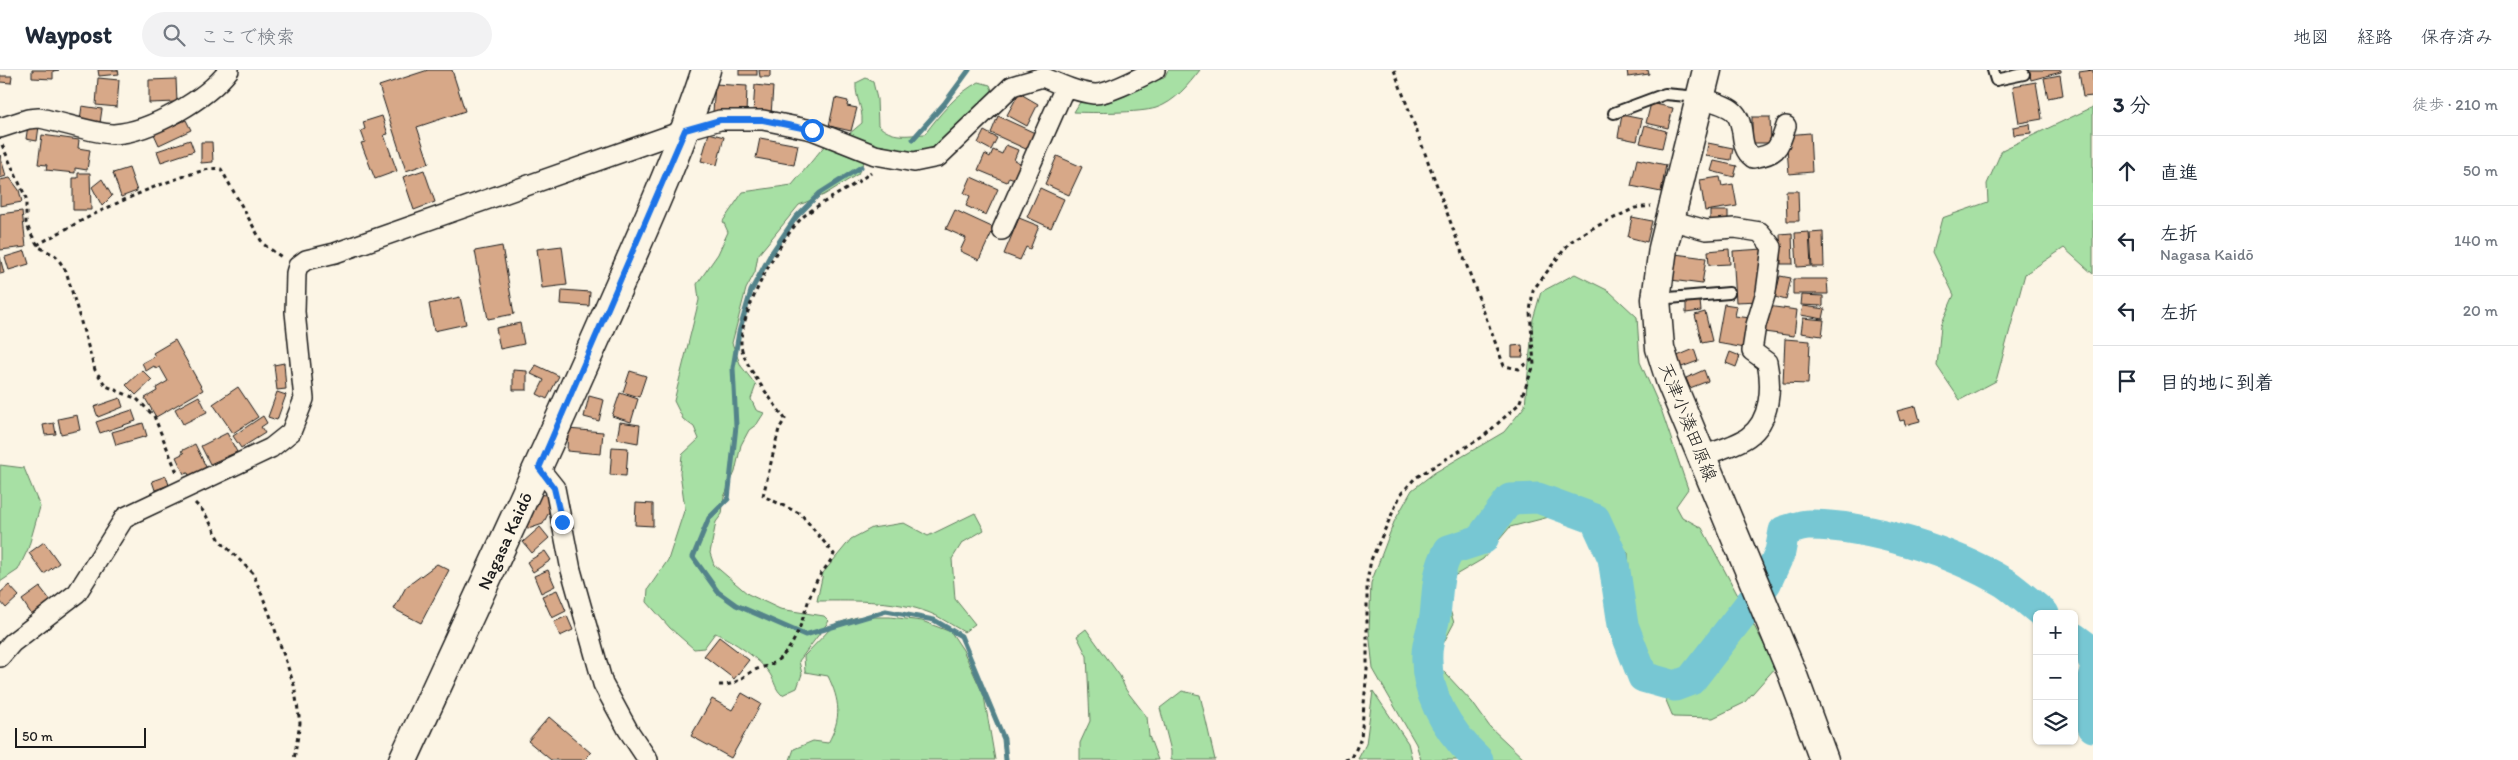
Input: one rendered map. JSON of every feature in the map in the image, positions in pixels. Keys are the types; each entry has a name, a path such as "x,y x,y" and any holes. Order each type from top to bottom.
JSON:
{"main road":[{"name":"Nagasa Kaidō","path":"402,760 539,468 685,130 706,70"},
{"name":"天津小湊田原線","path":"1707,70 1663,248 1656,299 1658,332 1664,363 1792,673 1824,760"}],"street":[{"path":"0,128 28,119 39,118 113,134 146,127 198,99 229,70"},
{"path":"0,657 12,643 77,593 125,518 271,448 291,432 304,399 295,312 296,273 298,266 306,260 336,253 685,130 720,120 763,120 812,130 875,155 914,162 938,157 1012,86 1042,77 1065,87 1096,94 1130,83 1155,70"},
{"path":"1002,230 1065,87"},
{"path":"1700,97 1734,111 1740,122 1742,142 1746,153 1753,158 1770,155 1779,145 1786,126"},
{"path":"1672,212 1706,230 1735,228 1760,232 1772,246 1766,292 1756,325 1752,351 1767,362 1770,378 1766,413 1749,436 1718,451 1701,456"},
{"path":"539,468 554,488 571,570 603,684 628,730 648,760"}],"lane":[{"path":"1993,70 1996,80 2024,74"},
{"path":"1614,113 1665,94 1700,97"},
{"path":"1656,299 1729,293"}],"path":[{"path":"1394,70 1504,366 1519,369 1534,358"},
{"path":"0,139 26,198 26,223 37,245 56,256 66,271 96,370 106,386 137,399 154,416 184,490 204,512 221,542 253,573 294,685 300,723 294,760"},
{"path":"719,685 730,686 782,657 794,639 817,580 834,554 801,514 763,496 779,429 784,419 746,357 741,344 747,315 764,274 784,241 804,217 870,174 888,157"},
{"path":"37,245 65,229 151,187 209,168 221,169 263,244 298,266"},
{"path":"1345,760 1352,758 1361,738 1367,670 1367,581 1371,560 1400,494 1415,478 1484,436 1518,404 1534,365 1530,312 1532,290 1570,242 1591,229 1634,208 1672,212"}],"green space":[{"path":"1168,70 1200,70 1175,97 1156,108 1128,112 1074,112 1082,99 1164,78"},
{"path":"866,78 873,82 877,99 878,125 889,132 900,135 925,134 956,98 979,82 990,85 994,95 933,152 865,159 858,174 824,195 799,205 758,255 755,272 746,289 732,343 741,366 756,385 751,399 756,410 764,413 757,424 749,430 741,445 735,472 724,497 722,514 716,522 710,553 714,565 748,594 780,609 824,616 829,621 799,661 802,674 797,688 782,695 776,688 770,674 760,662 722,636 715,633 704,648 694,649 670,628 647,602 648,589 668,560 685,508 680,473 682,455 699,439 694,427 683,419 674,401 699,300 697,284 718,254 728,232 723,221 743,192 792,185 826,144 849,134 862,123 856,83"},
{"path":"2093,107 2093,274 2064,248 2025,274 1996,381 1960,400 1937,366 1941,325 1954,295 1933,252 1942,218 1988,202 1987,184 2002,150"},
{"path":"1575,274 1609,291 1637,317 1640,362 1662,412 1688,489 1676,506 1682,517 1702,528 1776,667 1744,703 1713,718 1673,717 1657,679 1642,659 1630,585 1628,553 1581,521 1561,514 1510,527 1483,559 1442,583 1454,623 1434,661 1472,702 1490,727 1525,760 1421,760 1416,744 1373,669 1369,631 1371,583 1394,522 1412,490 1434,473 1504,432 1525,406 1533,319 1541,292"},
{"path":"0,465 24,468 40,507 28,549 18,570 0,582"},
{"path":"975,513 984,530 962,543 952,559 955,599 975,624 964,632 937,616 909,606 878,602 817,601 823,573 851,539 872,528 904,523 928,536"},
{"path":"857,617 890,617 922,621 951,632 963,650 984,696 995,760 790,760 794,749 813,741 828,743 836,726 837,702 828,676 805,672 804,656 835,624"},
{"path":"1086,629 1120,676 1126,690 1147,717 1149,736 1158,760 1080,760 1080,743 1090,721 1087,656 1077,636"},
{"path":"1182,691 1200,695 1215,760 1171,760 1171,751 1160,708"},
{"path":"1373,691 1408,743 1412,759 1358,759 1366,744"}],"building":[{"path":"32,70 59,70 53,71 53,79 32,78"},
{"path":"98,70 118,70 119,74 99,76"},
{"path":"428,70 452,70 465,111 417,127 429,163 406,171 379,86"},
{"path":"739,70 757,70 757,75 739,75"},
{"path":"759,70 770,70 770,77 760,77"},
{"path":"1627,70 1648,70 1649,74 1628,77"},
{"path":"2029,70 2061,70 2061,72 2031,80"},
{"path":"2093,70 2093,96 2083,97 2079,72"},
{"path":"2060,75 2063,95 2048,98 2044,78"},
{"path":"0,76 12,76 11,83 0,82"},
{"path":"98,78 119,80 117,107 96,105"},
{"path":"176,79 177,102 149,103 149,80"},
{"path":"2036,82 2042,119 2019,123 2013,86"},
{"path":"715,84 747,86 746,114 713,112"},
{"path":"755,85 773,87 771,115 753,113"},
{"path":"1019,93 1038,104 1027,126 1007,115"},
{"path":"835,98 848,101 847,106 857,108 851,131 829,126"},
{"path":"1651,103 1673,108 1668,128 1646,123"},
{"path":"82,106 102,109 100,123 80,120"},
{"path":"1622,115 1642,119 1637,141 1618,137"},
{"path":"382,116 388,134 384,135 397,171 375,179 361,143 365,142 361,131 365,129 363,122"},
{"path":"998,116 1035,133 1028,150 991,133"},
{"path":"1752,117 1770,117 1771,143 1752,143"},
{"path":"186,120 191,130 159,145 154,134"},
{"path":"2030,124 2031,133 2014,135 2013,127"},
{"path":"28,125 39,126 37,141 26,139"},
{"path":"1645,125 1666,131 1662,148 1640,143"},
{"path":"984,131 997,138 991,150 978,143"},
{"path":"709,133 724,137 717,165 701,161"},
{"path":"1810,133 1812,172 1789,174 1786,135"},
{"path":"42,135 79,140 78,148 90,150 87,170 75,168 75,173 46,170 47,165 38,164"},
{"path":"760,138 798,145 794,165 756,158"},
{"path":"190,140 194,151 161,162 157,151"},
{"path":"201,142 212,142 213,162 201,163"},
{"path":"1708,143 1733,148 1731,160 1706,156"},
{"path":"1006,145 1018,150 1014,160 1022,164 1015,179 1009,177 1007,182 978,170 985,154 990,157 993,150 1002,154"},
{"path":"0,155 6,176 0,178"},
{"path":"1057,156 1082,167 1069,195 1045,184"},
{"path":"1637,159 1666,165 1661,192 1631,186"},
{"path":"1714,161 1737,166 1734,177 1711,171"},
{"path":"129,168 137,191 121,197 113,173"},
{"path":"424,170 435,202 414,210 403,177"},
{"path":"78,173 90,173 91,210 73,210 73,178 78,178"},
{"path":"971,177 998,189 986,215 966,206 970,196 964,193"},
{"path":"1720,177 1722,186 1733,184 1737,206 1705,211 1700,180"},
{"path":"10,178 19,190 22,202 0,206 0,180"},
{"path":"102,179 112,196 102,206 92,187"},
{"path":"1040,188 1064,199 1051,228 1027,217"},
{"path":"1786,191 1798,191 1799,221 1787,221"},
{"path":"955,210 994,228 979,260 960,251 966,238 946,229"},
{"path":"22,211 26,247 0,250 0,214"},
{"path":"1710,211 1728,211 1728,226 1710,226"},
{"path":"1632,217 1652,221 1647,242 1628,237"},
{"path":"1019,218 1039,226 1030,249 1026,247 1020,260 1004,254"},
{"path":"1809,232 1811,266 1797,267 1795,233"},
{"path":"1823,232 1824,267 1812,267 1810,233"},
{"path":"1792,233 1793,264 1781,264 1780,234"},
{"path":"502,246 514,314 488,319 475,251"},
{"path":"562,246 567,285 542,288 537,249"},
{"path":"1729,249 1730,264 1709,265 1708,251"},
{"path":"1763,249 1760,301 1736,302 1733,251"},
{"path":"25,251 29,264 9,270 5,257"},
{"path":"1675,254 1706,258 1702,284 1671,280"},
{"path":"0,257 4,273 0,274"},
{"path":"1780,276 1791,278 1786,300 1775,297"},
{"path":"1793,279 1827,279 1828,294 1793,294"},
{"path":"562,290 590,292 589,306 561,304"},
{"path":"1802,295 1823,296 1823,306 1801,305"},
{"path":"460,297 466,324 434,331 429,304"},
{"path":"1700,301 1701,311 1686,313 1686,302"},
{"path":"1724,304 1737,306 1735,316 1750,318 1745,348 1717,343"},
{"path":"1767,306 1797,310 1794,336 1764,332"},
{"path":"1803,306 1825,309 1823,319 1801,315"},
{"path":"1705,312 1712,341 1702,343 1695,315"},
{"path":"1803,318 1824,320 1822,336 1801,333"},
{"path":"520,323 524,344 500,349 496,328"},
{"path":"1785,339 1810,341 1808,384 1783,383"},
{"path":"175,340 203,390 156,417 145,398 157,391 156,388 168,381 160,367 156,369 154,366 146,371 142,363 155,356 153,353"},
{"path":"1522,345 1523,357 1512,357 1512,346"},
{"path":"1694,349 1698,361 1679,368 1675,357"},
{"path":"1730,352 1740,356 1736,367 1726,363"},
{"path":"284,363 286,389 277,390 274,365"},
{"path":"536,365 559,376 547,399 537,394 544,380 531,374"},
{"path":"142,370 152,380 136,395 126,385"},
{"path":"513,370 527,371 527,390 513,390"},
{"path":"1704,370 1708,381 1690,388 1686,378"},
{"path":"630,371 646,376 639,397 623,392"},
{"path":"238,387 258,417 233,433 213,404"},
{"path":"277,392 286,395 277,420 268,417"},
{"path":"620,393 638,399 631,422 612,416"},
{"path":"199,396 207,412 183,424 175,409"},
{"path":"589,396 604,400 599,421 584,417"},
{"path":"120,398 123,407 98,417 94,407"},
{"path":"1916,406 1920,421 1905,425 1904,420 1900,421 1897,411"},
{"path":"132,410 136,421 100,433 96,422"},
{"path":"77,415 80,430 61,434 58,419"},
{"path":"263,416 267,423 261,427 265,433 241,448 233,436"},
{"path":"620,422 640,425 638,443 617,439"},
{"path":"54,423 56,434 45,435 43,425"},
{"path":"143,423 147,436 116,445 112,432"},
{"path":"568,429 603,432 601,454 567,451"},
{"path":"227,433 237,452 210,464 201,446"},
{"path":"195,444 207,469 190,477 188,473 184,474 176,457 184,453 181,451"},
{"path":"612,447 628,448 626,476 610,475"},
{"path":"166,476 169,485 155,490 152,481"},
{"path":"535,494 546,495 550,510 543,524 528,529 521,527"},
{"path":"636,503 653,504 653,526 635,525"},
{"path":"540,527 549,538 532,553 523,542"},
{"path":"44,542 59,563 44,574 29,553"},
{"path":"545,551 551,560 533,572 527,562"},
{"path":"437,564 449,570 421,623 394,609 406,587"},
{"path":"548,570 555,586 541,593 534,576"},
{"path":"9,585 19,596 6,608 0,601 0,593"},
{"path":"40,587 51,601 32,615 22,600"},
{"path":"557,590 566,611 552,618 542,596"},
{"path":"567,616 573,630 560,636 554,622"},
{"path":"719,637 749,660 734,679 704,656"},
{"path":"742,693 761,704 731,758 691,736 712,699 732,710"},
{"path":"549,717 591,753 584,760 551,760 528,741"}],"waterway":[{"path":"913,139 944,104 969,70"},
{"path":"861,167 820,193 796,217 771,254 751,291 739,332 733,368 736,426 728,499 709,518 693,557 718,592 736,605 805,635 886,611 934,620 961,636 1004,739 1006,760"},
{"path":"1478,760 1458,738 1435,699 1427,669 1427,649 1435,616 1440,575 1449,550 1483,539 1486,531 1510,499 1538,498 1595,519 1613,558 1623,625 1643,677 1675,686 1691,680 1766,583 1780,552 1784,531 1803,526 1833,526 1858,530 1884,535 1936,551 2005,583 2039,610"},
{"path":"2078,641 2089,649 2093,660"},
{"path":"2093,677 2084,707 2093,727"}],"route":[{"path":"562,522 554,488 539,468 650,215 685,130 720,120 763,120 812,130"}]}
